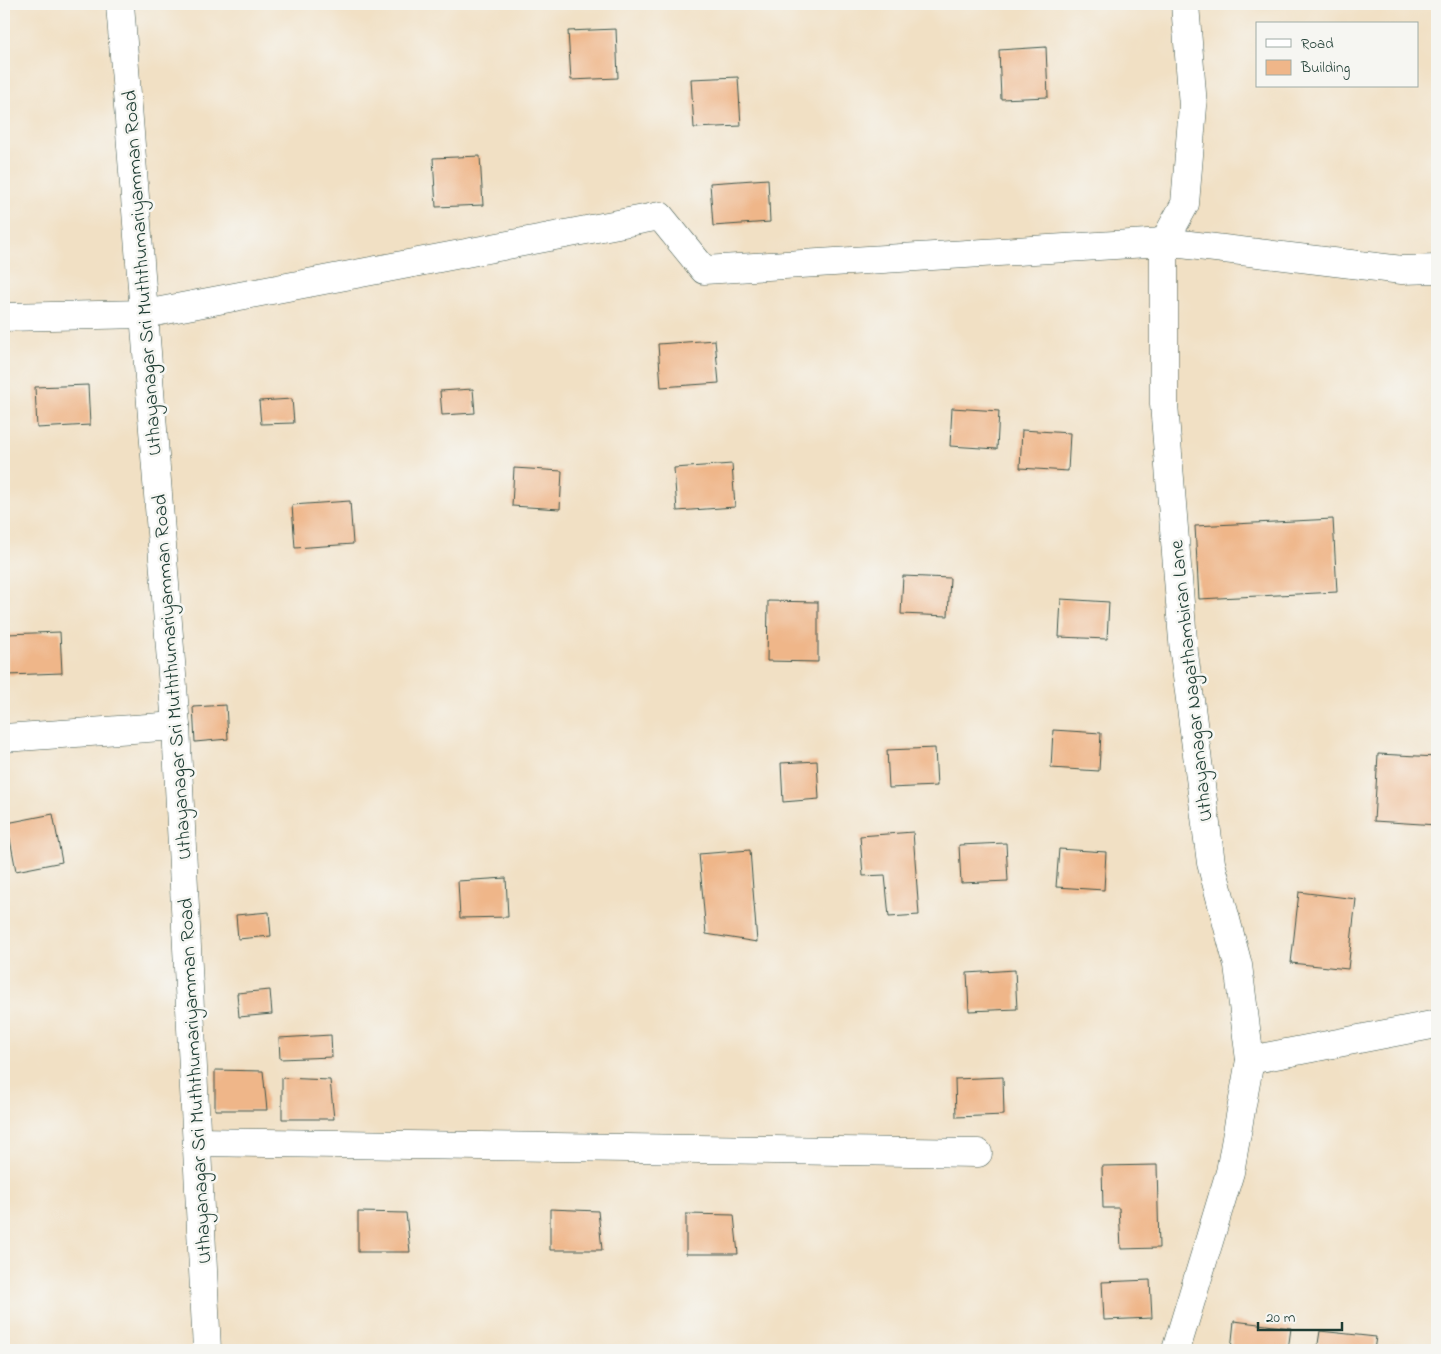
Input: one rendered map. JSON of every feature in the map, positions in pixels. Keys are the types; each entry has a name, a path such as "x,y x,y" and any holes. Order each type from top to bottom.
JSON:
{"street":[{"name":"Uthayanagar Sri Muththumariyamman Road","path":"120,4 176,726 207,1350"},
{"name":"Uthayanagar Nagathambiran Lane","path":"1176,1350 1230,1172 1250,1060 1238,965 1211,863 1184,653 1164,404 1164,242 1185,204 1193,106 1185,4"},
{"path":"4,316 145,314 660,216 704,270 1164,242 1402,270 1437,269"},
{"path":"4,738 176,726"},
{"path":"1250,1060 1437,1024"},
{"path":"197,1142 978,1153"}],"building":[{"path":"616,29 618,78 571,80 568,31"},
{"path":"1046,47 1048,97 1001,99 999,50"},
{"path":"738,77 741,126 694,128 691,79"},
{"path":"480,156 483,205 436,207 433,158"},
{"path":"768,179 770,222 713,226 710,183"},
{"path":"715,340 719,383 661,387 658,344"},
{"path":"88,385 90,425 37,428 35,387"},
{"path":"473,389 475,413 442,415 440,391"},
{"path":"292,399 294,423 261,424 259,401"},
{"path":"952,408 999,411 997,449 950,446"},
{"path":"1022,430 1070,433 1068,471 1020,468"},
{"path":"732,464 735,507 677,511 674,468"},
{"path":"514,468 562,471 560,509 512,506"},
{"path":"350,501 353,544 295,548 292,505"},
{"path":"1333,519 1337,592 1199,599 1195,526"},
{"path":"1433,523 1437,523 1437,590 1434,590"},
{"path":"903,576 950,578 948,616 901,614"},
{"path":"1061,599 1109,602 1107,639 1059,637"},
{"path":"768,601 818,602 818,662 767,661"},
{"path":"60,632 62,673 8,675 7,634"},
{"path":"226,705 228,739 195,742 193,707"},
{"path":"1053,730 1101,733 1099,771 1051,768"},
{"path":"935,748 937,786 889,788 887,750"},
{"path":"1378,754 1437,757 1437,825 1374,821"},
{"path":"817,761 819,799 783,802 781,763"},
{"path":"53,814 62,862 16,871 7,823"},
{"path":"913,832 919,915 889,917 885,875 863,876 860,836"},
{"path":"1006,843 1008,881 961,883 959,845"},
{"path":"1059,849 1106,852 1104,890 1056,887"},
{"path":"750,850 757,942 706,934 699,854"},
{"path":"506,878 508,917 460,918 458,881"},
{"path":"1299,892 1356,899 1348,969 1291,963"},
{"path":"269,912 271,936 238,939 236,915"},
{"path":"1015,970 1017,1009 969,1011 967,973"},
{"path":"270,990 272,1014 239,1017 237,993"},
{"path":"331,1035 332,1057 280,1059 279,1038"},
{"path":"215,1070 263,1071 267,1110 215,1110"},
{"path":"1003,1077 1004,1115 956,1117 955,1079"},
{"path":"282,1078 330,1080 334,1119 282,1119"},
{"path":"1157,1165 1159,1248 1121,1249 1119,1208 1103,1208 1102,1166"},
{"path":"550,1209 598,1211 602,1250 550,1250"},
{"path":"358,1212 406,1213 410,1252 358,1252"},
{"path":"686,1214 734,1215 738,1254 686,1254"},
{"path":"1150,1280 1152,1318 1104,1320 1102,1282"},
{"path":"1234,1321 1291,1328 1288,1350 1231,1350"},
{"path":"1320,1331 1376,1337 1374,1350 1317,1350"}]}
